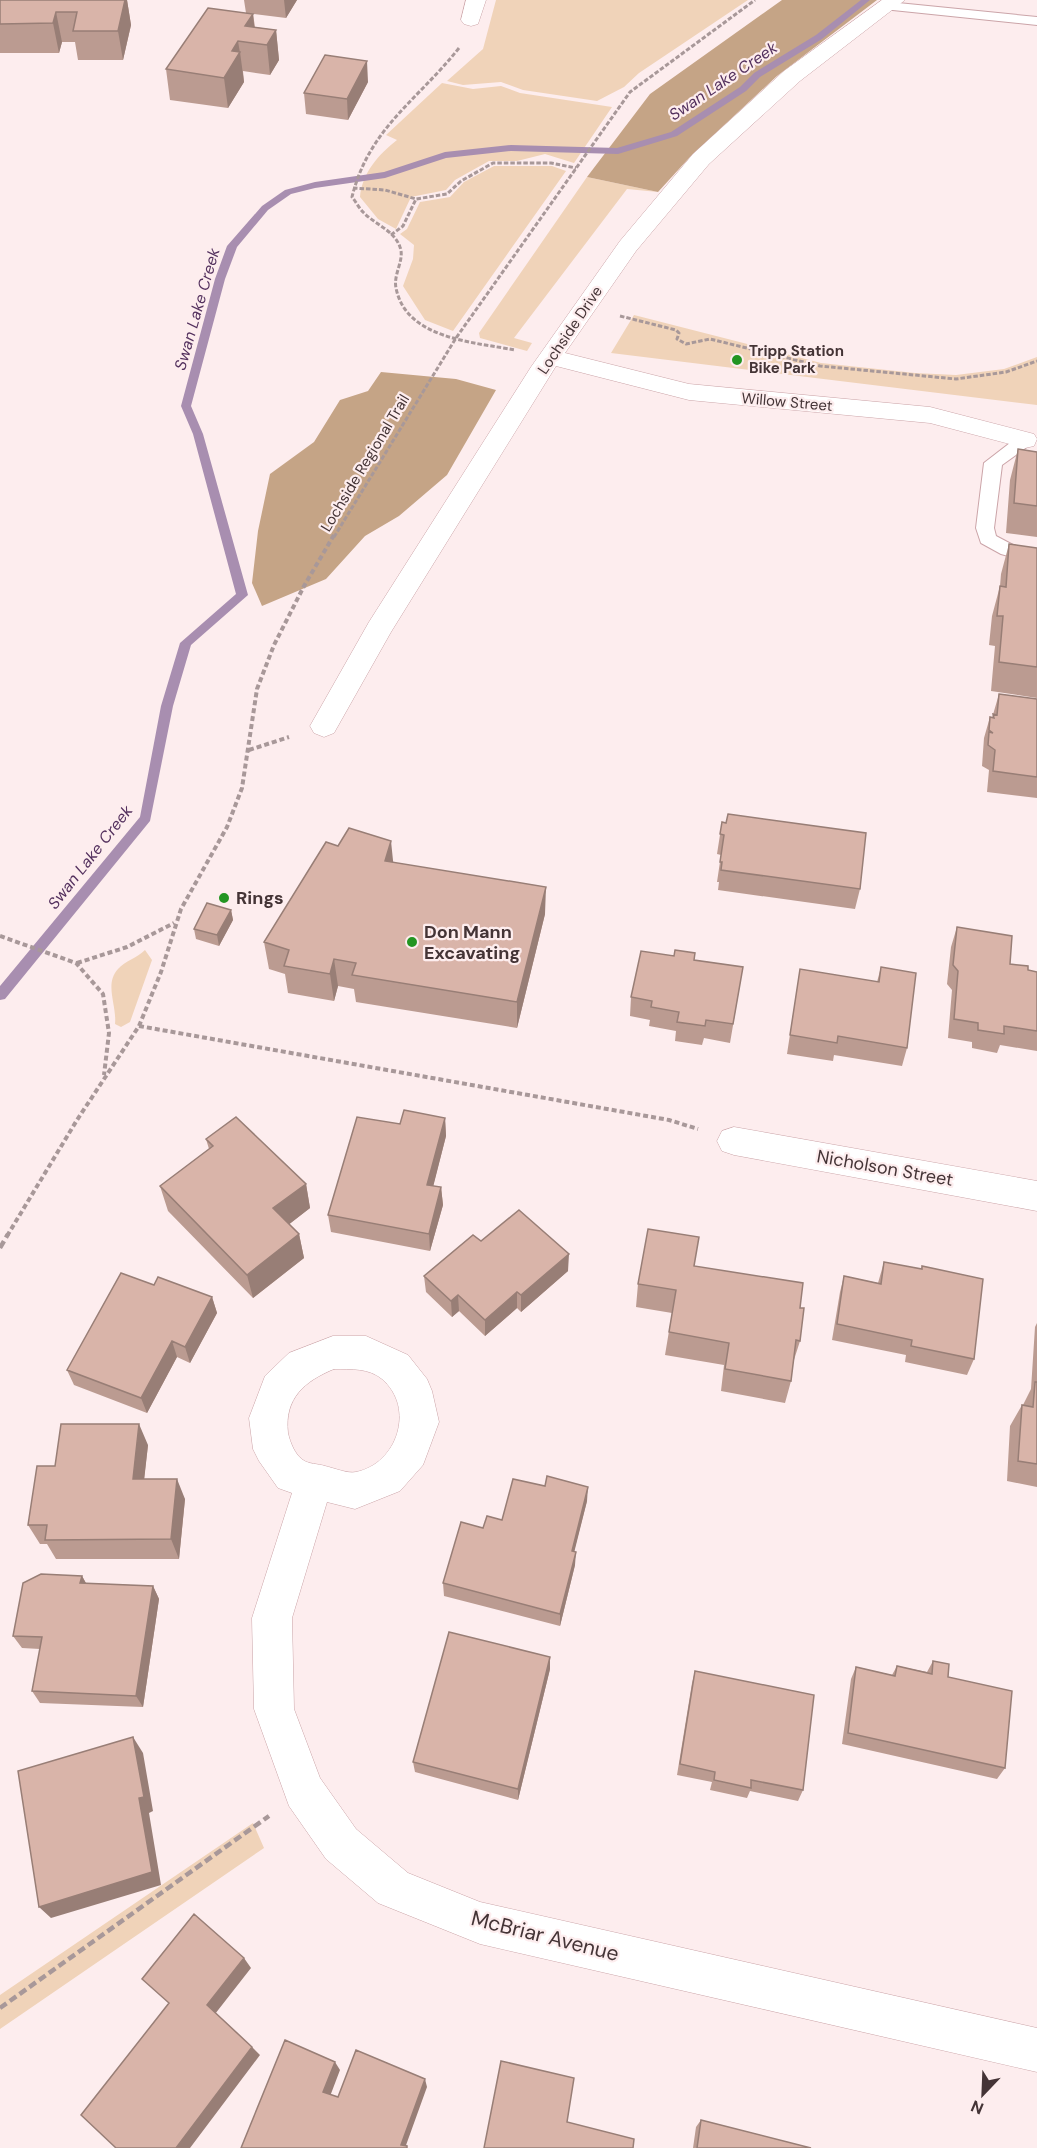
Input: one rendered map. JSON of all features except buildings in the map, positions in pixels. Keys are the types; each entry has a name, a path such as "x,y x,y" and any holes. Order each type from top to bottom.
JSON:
{"street":[{"path":"471,20 476,0"},
{"name":"Lochside Drive","path":"324,726 379,629 551,357 628,246 701,159 792,76 891,3"},
{"name":"Willow Street","path":"551,357 688,392 930,415 1025,440"},
{"name":"Nicholson Street","path":"734,1141 1037,1196"},
{"name":"McBriar Avenue","path":"314,1482 272,1618 274,1709 304,1791 341,1844 393,1888 480,1923 1037,2050"}],"lane":[{"path":"891,3 1037,21"},
{"path":"1025,440 993,463 985,528 987,539 1007,550 1037,558"}],"path":[{"name":"Lochside Regional Trail","path":"0,1248 104,1077 139,1026 161,972 174,924 227,827 242,789 257,689 274,645 369,477 456,338 630,92 755,0"},
{"path":"471,20 472,30 445,69 384,127 355,182 352,197 362,210 391,235 400,248 395,283 399,300 408,317 425,329 456,338 551,357"},
{"path":"353,188 386,190 416,199 447,194 461,181 493,163 551,163 576,168"},
{"path":"391,235 403,226 416,199"},
{"path":"584,307 676,330 679,333 679,342 685,344 710,339 820,366 956,379 1006,372 1037,361"},
{"path":"249,750 324,726"},
{"path":"0,936 76,963 103,958 130,948 174,924"},
{"path":"76,963 103,994 109,1033 104,1077"},
{"path":"139,1026 669,1120 734,1141"},
{"path":"0,2008 304,1791"}],"shaded area":[{"path":"496,0 748,0 639,73 624,87 597,101 523,90 501,82 463,85 447,81 483,49"},
{"path":"782,0 877,0 777,76 690,157 658,192 587,177 650,94"},
{"path":"442,83 473,89 501,86 520,93 612,107 574,163 545,154 517,161 489,161 455,180 446,190 411,197 396,229 378,219 360,197 361,188 372,165 397,140 386,135"},
{"path":"494,166 552,166 566,171 453,331 425,320 403,286 413,259 414,245 400,234 407,229 420,202 450,197 464,182"},
{"path":"587,177 658,192 627,189 514,338 532,343 527,351 480,338 479,333"},
{"name":"Tripp Station Bike Park","path":"634,315 821,363 915,373 956,375 1004,369 1037,357 1037,405 611,353"},
{"path":"381,372 456,379 496,390 447,475 399,516 365,536 326,579 262,606 252,583 258,531 270,474 314,442 340,400 368,391"},
{"path":"145,950 152,960 130,1022 121,1027 115,1024 112,981 121,966"},
{"path":"253,1823 264,1848 0,2029 0,1995"}],"waterway":[{"name":"Swan Lake Creek","path":"0,995 146,818 167,706 186,643 242,595 198,434 186,406 220,279 232,246 265,208 288,192 315,185 385,175 445,155 511,148 618,151 674,134 743,89 757,75 819,37 866,0"}],"place":[{"name":"Tripp Station Bike Park","path":"737,360"},
{"name":"Rings","path":"224,898"},
{"name":"Don Mann Excavating","path":"412,942"}]}
